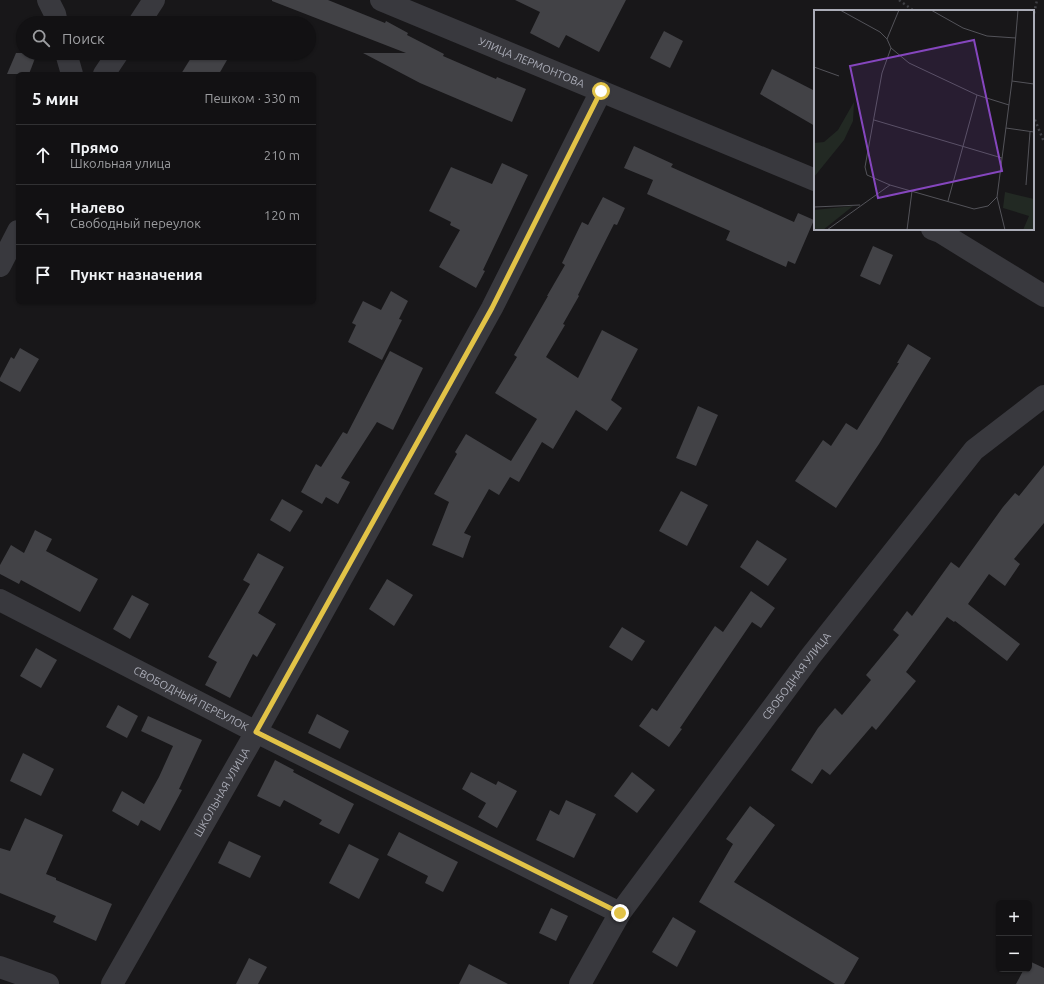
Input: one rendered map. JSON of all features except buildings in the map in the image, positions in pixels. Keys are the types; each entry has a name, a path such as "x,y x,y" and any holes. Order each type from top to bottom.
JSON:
{"street":[{"path":"48,0 56,16"},
{"path":"144,16 154,0"},
{"name":"УЛИЦА ЛЕРМОНТОВА","path":"381,0 814,180"},
{"path":"68,60 71,72"},
{"path":"105,72 113,60"},
{"name":"ШКОЛЬНАЯ УЛИЦА","path":"112,984 256,732 492,308 601,91"},
{"path":"935,230 1044,296"},
{"path":"0,266 16,235"},
{"name":"СВОБОДНАЯ УЛИЦА","path":"580,984 620,913 810,657 974,450 1044,396"},
{"name":"СВОБОДНЫЙ ПЕРЕУЛОК","path":"0,600 256,732 620,913"},
{"path":"0,967 48,984"}],"path":[{"path":"900,0 913,10"},
{"path":"1034,14 1037,0"},
{"path":"1034,117 1044,142"}],"route":[{"path":"601,91 492,308 256,732 620,913"}]}
